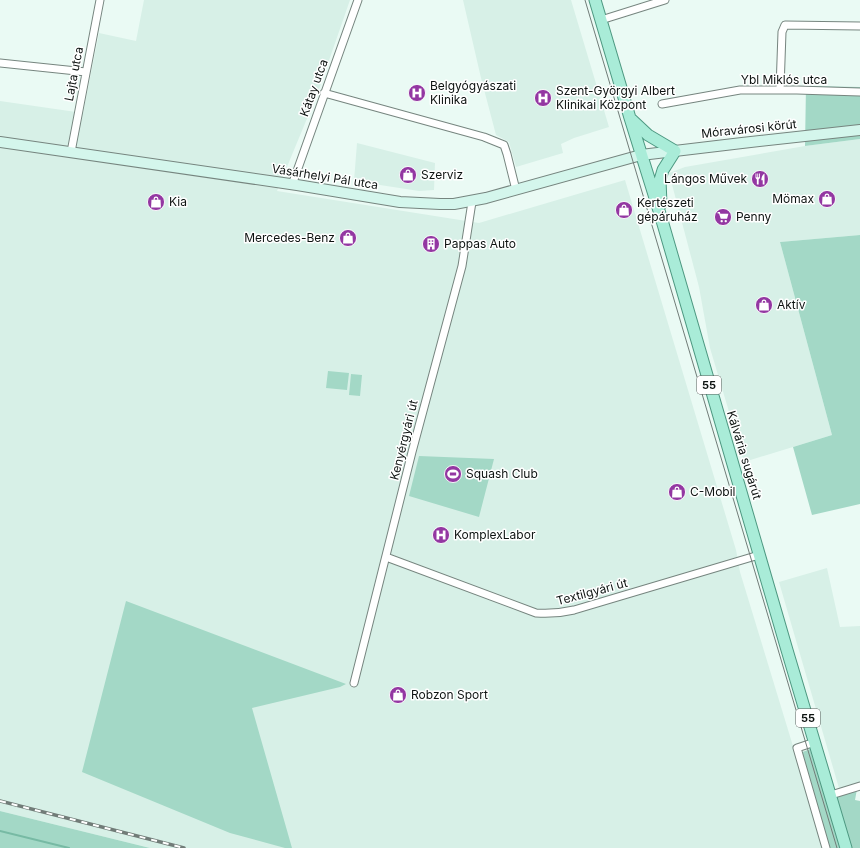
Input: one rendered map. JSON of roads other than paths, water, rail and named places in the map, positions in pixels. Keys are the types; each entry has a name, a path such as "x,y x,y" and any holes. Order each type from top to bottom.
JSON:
{"main road":[{"name":"Kálvária sugárút","path":"595,0 661,217 846,848"},
{"path":"630,118 648,135 675,151 663,170 660,180 661,217"},
{"name":"Móravárosi körút","path":"641,155 860,130"},
{"name":"Vásárhelyi Pál utca","path":"0,142 292,184 400,202 440,204 472,202 641,155"}],"street":[{"name":"Lajta utca","path":"71,152 100,0"},
{"name":"Kátay utca","path":"292,184 358,0"},
{"path":"601,20 665,0"},
{"path":"780,89 782,32 785,25 860,26"},
{"path":"0,63 86,72"},
{"name":"Ybl Miklós utca","path":"662,104 740,90 780,89 860,92"},
{"path":"324,93 484,137 504,145 516,190"},
{"name":"Kenyérgyári út","path":"354,683 413,446 462,266 472,202"},
{"name":"Textilgyári út","path":"386,557 536,612 551,614 574,610 760,555"},
{"path":"815,742 797,748 826,848"},
{"path":"831,795 860,786"}],"waterway":[{"path":"0,831 69,848"}],"tram line":[{"path":"585,0 837,848"}],"railway":[{"path":"0,801 184,848"}],"place":[{"name":"Belgyógyászati Klinika","path":"417,93"},
{"name":"Szent-Györgyi Albert Klinikai Központ","path":"543,98"},
{"name":"Szerviz","path":"408,175"},
{"name":"Lángos Művek","path":"760,179"},
{"name":"Mömax","path":"827,199"},
{"name":"Kia","path":"156,202"},
{"name":"Kertészeti gépáruház","path":"624,210"},
{"name":"Penny","path":"723,217"},
{"name":"Mercedes-Benz","path":"348,238"},
{"name":"Pappas Auto","path":"431,244"},
{"name":"Aktív","path":"764,305"},
{"name":"Squash Club","path":"453,474"},
{"name":"C-Mobil","path":"677,492"},
{"name":"KomplexLabor","path":"441,535"},
{"name":"Robzon Sport","path":"398,695"}]}
